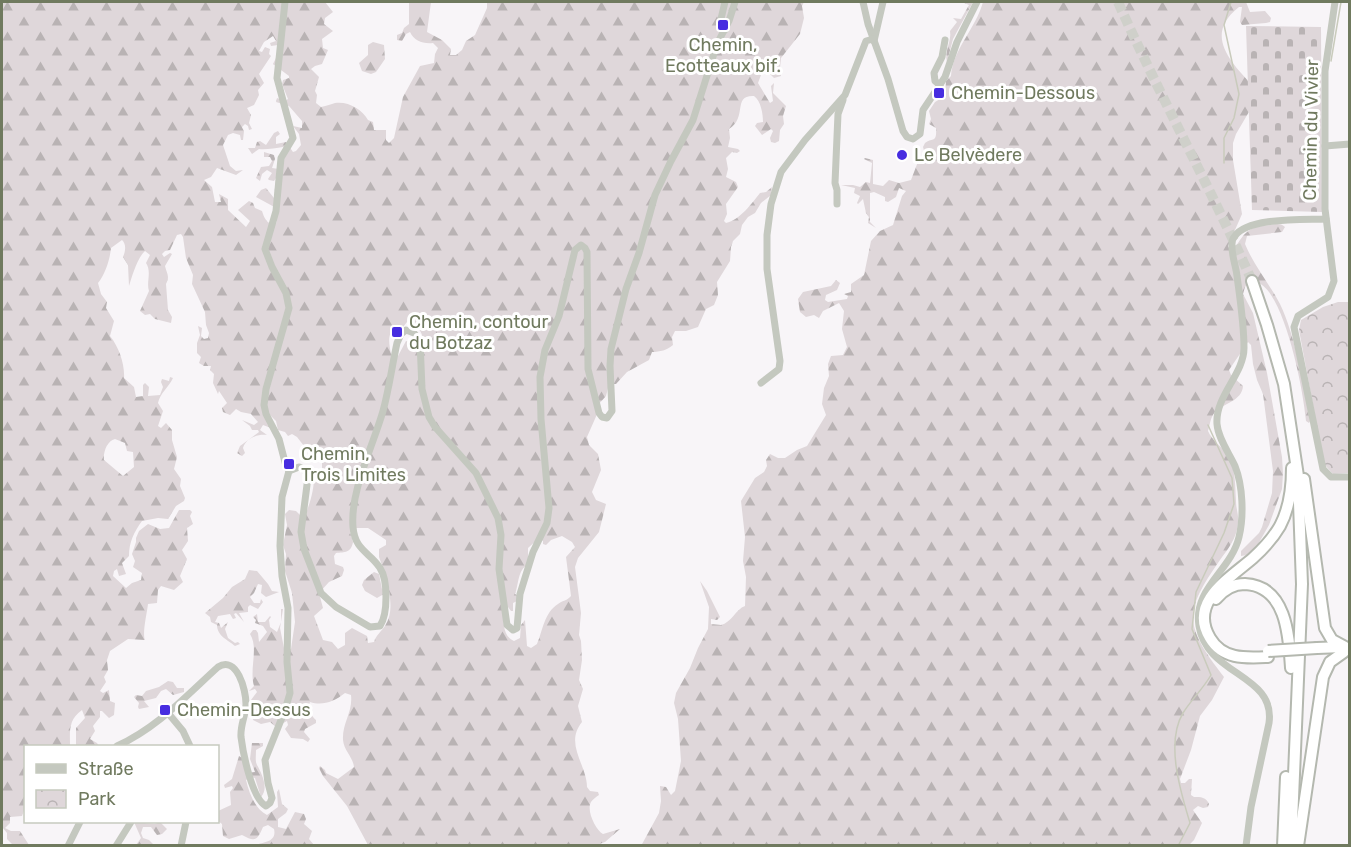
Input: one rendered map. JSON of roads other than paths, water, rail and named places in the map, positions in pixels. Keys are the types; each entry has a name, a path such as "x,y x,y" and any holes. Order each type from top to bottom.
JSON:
{"highway":[{"path":"1252,282 1274,346 1306,489 1325,628 1332,640 1347,650"},
{"path":"1283,846 1302,585 1297,465 1292,426"},
{"path":"1292,426 1291,489 1283,519 1266,545 1217,588 1207,604 1204,623 1210,637 1225,652 1241,657 1347,650"},
{"path":"1291,846 1291,668 1300,516"},
{"path":"1268,654 1237,650 1226,646 1216,636 1211,623 1211,612 1216,599 1225,590 1238,585 1253,586 1266,592 1275,601 1286,624 1291,668"},
{"path":"1298,846 1323,677 1330,662 1347,650"}],"street":[{"path":"120,745 168,713 218,667 226,664 234,668 246,698 241,738 254,788 266,806 272,798 265,760 290,697 287,662 288,608 280,555 282,497 289,471 279,439 266,414 264,405 266,389 289,308 286,293 265,249 276,211 282,156 293,138 277,78 285,2"},
{"path":"724,2 720,23 725,30"},
{"path":"289,471 299,467 308,477 301,532 304,549 321,593 336,607 370,627 380,626 386,610 384,579 380,568 356,539 353,527 354,507 384,409 397,343 403,331 408,330 414,333 422,347 422,390 429,417 435,428 476,474 498,518 501,535 499,569 507,625 513,630 517,628 521,589 533,552 547,523 549,508 540,403 542,366 548,342 559,316 575,250 581,245 587,252 588,369 599,413 602,417 608,418 612,411 611,349 626,289 639,254 655,195 693,120 717,44 731,18 735,2"},
{"path":"863,2 902,129 908,138 915,139 920,136 923,110 947,73 957,42 978,2"},
{"path":"873,40 883,2"},
{"name":"Chemin du Vivier","path":"1217,424 1222,400 1241,361 1244,349 1238,280 1232,244 1234,237 1248,226 1326,219 1325,71 1335,2"},
{"path":"837,204 835,183 838,114 866,41 873,40"},
{"path":"940,85 935,81 934,73 942,57 945,40"},
{"path":"761,383 778,369 780,361 766,261 771,204 782,172 805,140 845,94"},
{"path":"1325,146 1350,144"},
{"path":"1326,219 1334,276 1333,286 1324,301 1298,316 1294,330 1323,469 1331,477 1350,477"},
{"path":"1208,424 1217,424 1238,474 1241,501 1240,528 1232,555 1211,582 1201,600 1198,612 1199,628 1213,654 1227,668 1260,690 1270,707 1269,723 1249,814 1246,846"},
{"path":"168,713 183,731 189,745"},
{"path":"68,846 80,823"},
{"path":"116,846 129,823"},
{"path":"181,846 186,823"}],"waterway":[{"path":"1224,163 1224,138 1234,118 1239,94 1224,25 1231,2"},
{"path":"1331,61 1341,2"},
{"path":"1178,846 1190,823 1176,768 1175,739 1183,713 1211,675 1192,629 1196,592 1224,533 1234,504 1232,478 1208,425"}],"tunnel":[{"path":"1118,2 1252,281"}],"place":[{"name":"Chemin, Ecotteaux bif.","path":"723,25"},
{"name":"Chemin-Dessous","path":"939,93"},
{"name":"Le Belvèdere","path":"902,155"},
{"name":"Chemin, contour du Botzaz","path":"397,332"},
{"name":"Chemin, Trois Limites","path":"289,464"},
{"name":"Chemin-Dessus","path":"165,710"}]}
